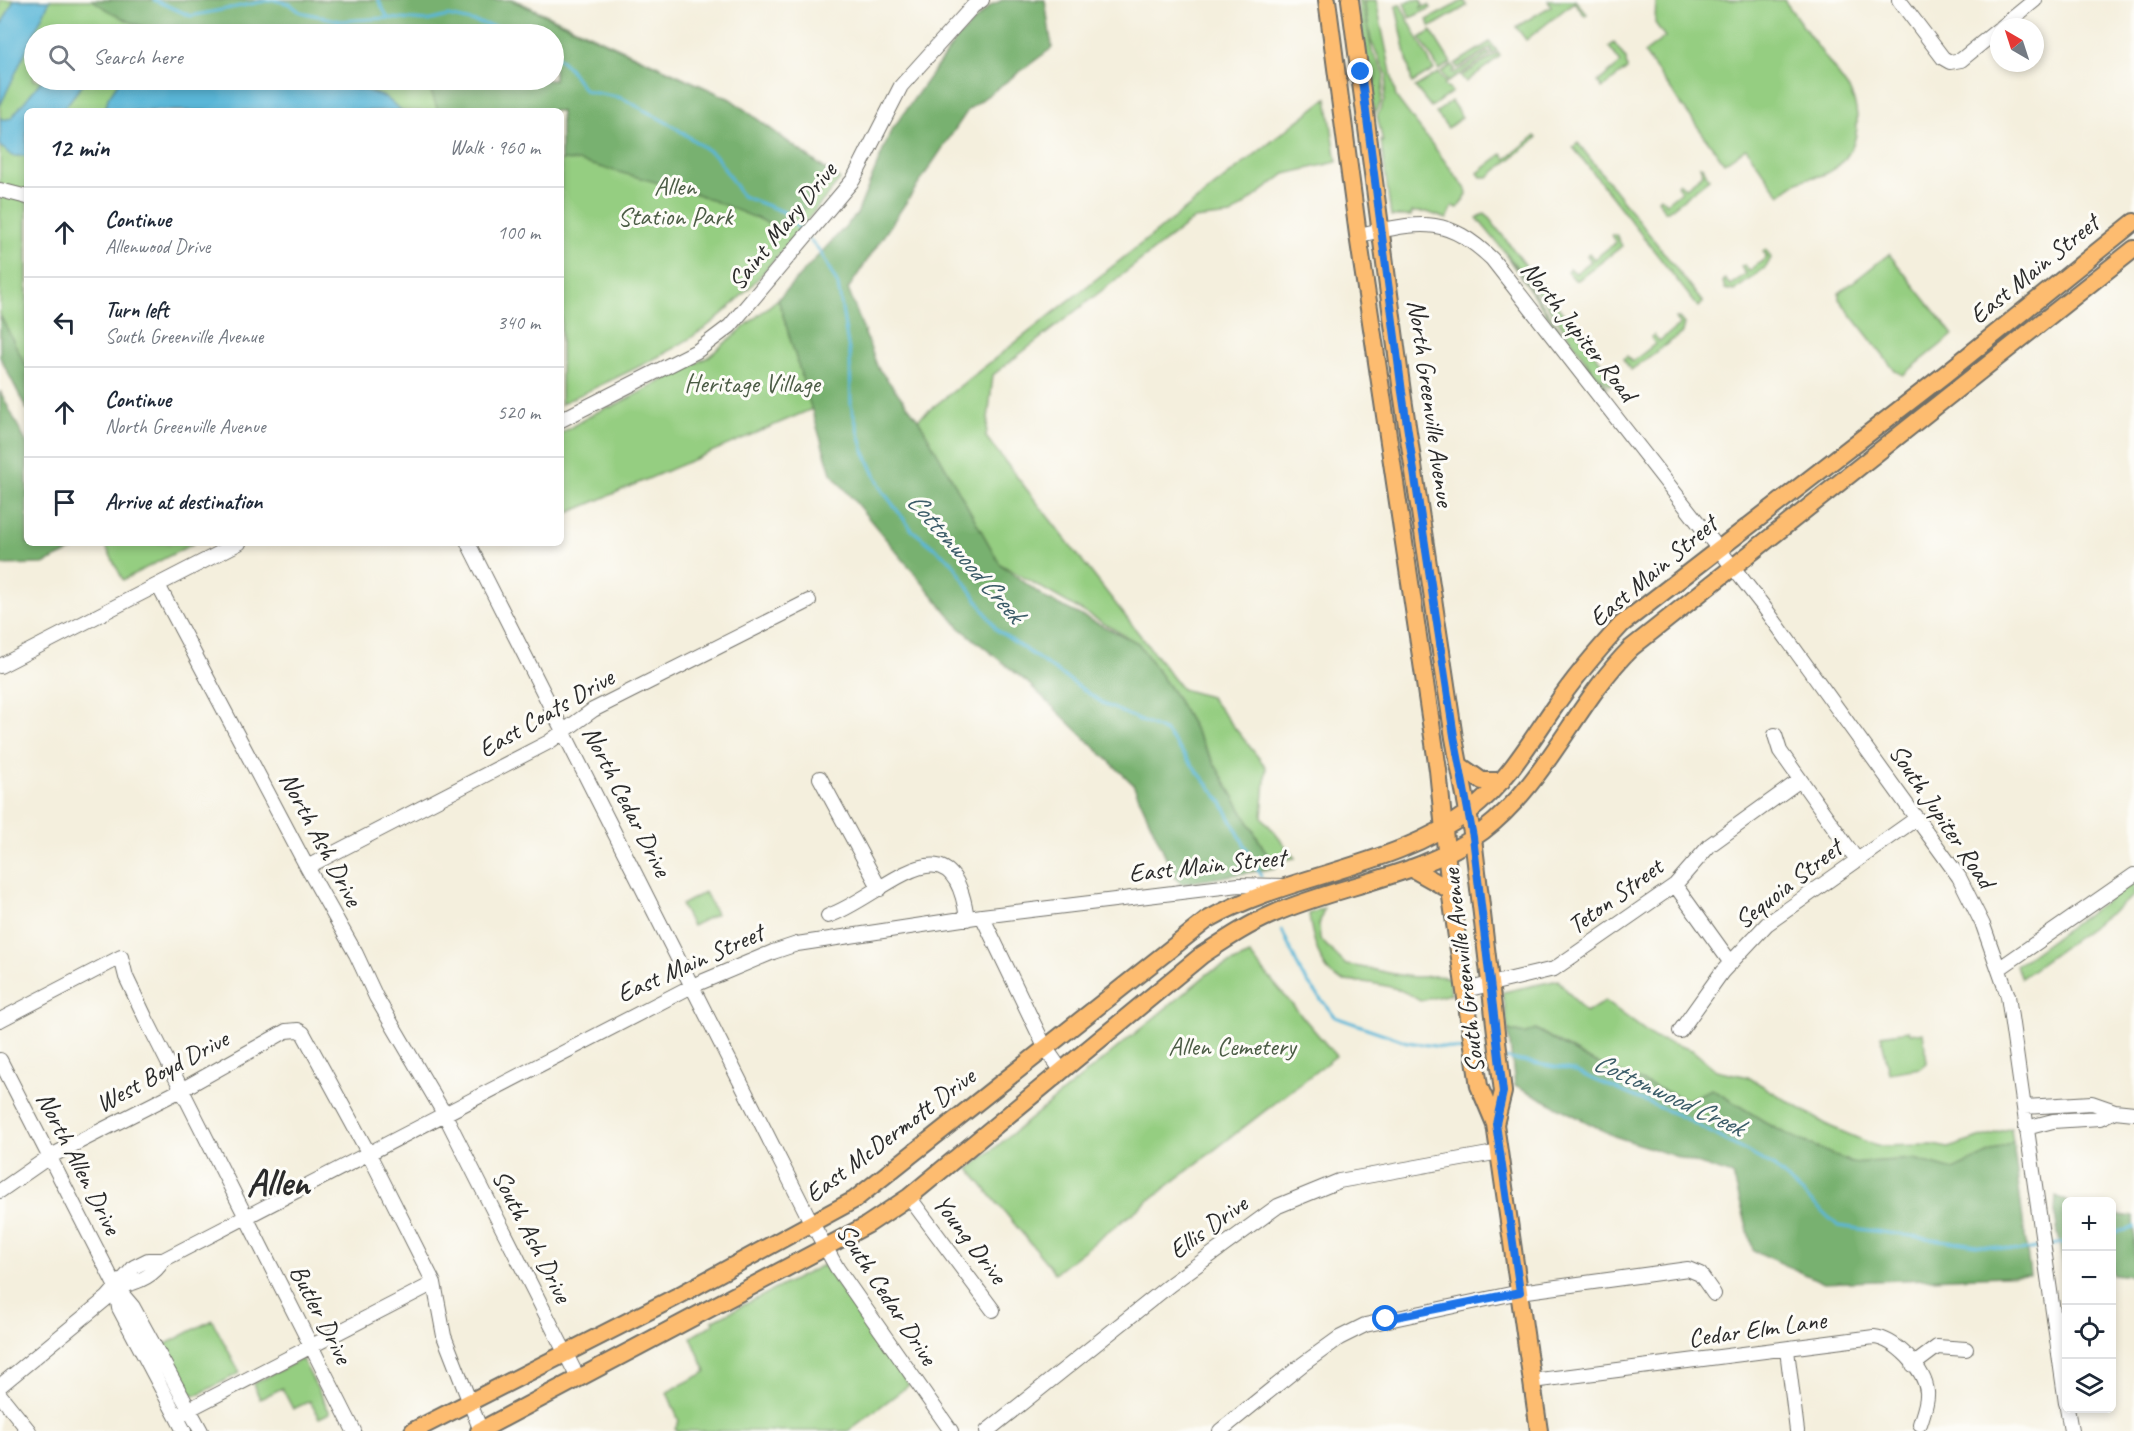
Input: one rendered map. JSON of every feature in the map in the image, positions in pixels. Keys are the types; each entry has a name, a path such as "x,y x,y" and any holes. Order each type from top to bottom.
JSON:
{"main road":[{"name":"North Greenville Avenue","path":"1327,0 1358,235 1438,770 1443,829"},
{"name":"North Greenville Avenue","path":"1350,0 1402,392 1468,812"},
{"name":"East Main Street","path":"1284,886 1392,853 1443,829 1468,812 1502,781 1592,657 1622,624 2134,222"},
{"name":"East Main Street","path":"1061,1070 1202,955 1239,931 1274,914 1411,868 1473,837 1515,801 1538,775 1609,671 1637,642 2134,249"},
{"path":"2031,304 2045,321"},
{"path":"1902,406 1916,423"},
{"path":"1592,657 1609,671"},
{"path":"1459,765 1482,781 1502,781"},
{"name":"South Greenville Avenue","path":"1468,812 1473,837 1503,1092 1496,1124"},
{"name":"South Greenville Avenue","path":"1443,829 1479,1086 1496,1124 1537,1431"},
{"path":"1411,868 1450,890"},
{"name":"East McDermott Drive","path":"413,1431 813,1224 854,1200 1207,920 1235,904 1284,886"},
{"path":"480,1431 867,1225 909,1197 1061,1070"}],"street":[{"name":"Saint Mary Drive","path":"564,418 711,342 735,321 845,189 861,166 901,86 973,6 982,0"},
{"path":"1899,0 1943,58 1950,62 1961,60 1990,36"},
{"path":"2012,18 2035,0"},
{"path":"0,190 24,196"},
{"name":"North Jupiter Road","path":"1358,235 1421,224 1437,225 1459,232 1476,243 1492,259 1719,548"},
{"path":"0,666 233,546"},
{"name":"North Cedar Drive","path":"470,546 692,986"},
{"name":"South Jupiter Road","path":"1719,548 1944,854 1974,903 2000,968 2016,1035 2026,1128 2062,1370"},
{"name":"North Ash Drive","path":"158,585 307,867 356,954 376,997 445,1115"},
{"name":"East Coats Drive","path":"307,867 549,742 593,710 809,601"},
{"path":"1775,735 1780,751 1857,860"},
{"path":"820,778 880,889"},
{"name":"Teton Street","path":"1465,990 1554,969 1675,885 1715,841 1800,780"},
{"name":"Sequoia Street","path":"1680,1031 1731,963 1767,924 1917,818"},
{"path":"828,916 851,906 915,868 935,864 946,868 954,876 964,896 967,919"},
{"path":"2000,968 2134,875"},
{"name":"East Main Street","path":"116,1287 132,1285 153,1272 163,1260 692,986 744,962 797,944 982,916 1239,885 1284,886"},
{"path":"1675,885 1731,963"},
{"path":"982,916 1045,1047 1061,1070"},
{"name":"Butler Drive","path":"0,1020 121,957 126,977 181,1090 354,1431"},
{"name":"South Cedar Drive","path":"692,986 826,1248 860,1303 951,1431"},
{"name":"West Boyd Drive","path":"0,1191 49,1157 181,1090 286,1031 298,1030 303,1033 369,1154"},
{"name":"North Allen Drive","path":"0,1060 116,1287"},
{"path":"2024,1107 2092,1103 2115,1111 2134,1113"},
{"path":"2026,1128 2054,1121 2100,1118 2115,1111"},
{"name":"South Ash Drive","path":"445,1115 578,1378"},
{"name":"Ellis Drive","path":"987,1431 1179,1278 1278,1206 1339,1180 1500,1152"},
{"path":"369,1154 434,1283 444,1336 480,1431"},
{"name":"Young Drive","path":"909,1197 993,1310"},
{"path":"1220,1431 1303,1364 1339,1338 1365,1325 1520,1292 1688,1269 1700,1274 1714,1294"},
{"path":"176,1416 434,1283"},
{"path":"0,1386 89,1314 116,1287"},
{"path":"116,1287 133,1307 201,1431"},
{"path":"116,1287 119,1308 184,1431"},
{"name":"Cedar Elm Lane","path":"1532,1381 1874,1337 1886,1338 1913,1365 1926,1384 1927,1394 1920,1424"},
{"path":"1913,1365 1937,1347 1966,1349"},
{"path":"1787,1350 1797,1431"},
{"path":"0,1395 28,1431"},
{"path":"2068,1413 2071,1431"}],"green space":[{"name":"Allen Station Park","path":"0,0 515,0 730,99 840,180 748,289 714,321 680,345 564,403 564,108 24,108 24,390 0,345"},
{"path":"92,0 511,0 730,99 835,177 800,213 778,227 692,192 578,161 564,160 564,108 437,108 430,90 564,90 564,24 135,24 115,15"},
{"path":"1003,0 1045,0 1052,48 968,110 848,289 878,368 918,419 1000,564 1047,599 1138,643 1174,694 1275,868 1181,884 1174,875 1133,784 1028,683 960,628 831,473 778,299 857,214 891,131 955,41 991,5"},
{"path":"1358,0 1362,0 1372,51 1384,74 1381,102 1374,114"},
{"path":"1364,0 1376,0 1396,97 1466,189 1467,194 1458,208 1453,206 1447,219 1427,212 1412,212 1411,216 1391,216 1381,141 1383,142 1377,116 1384,101 1387,75 1371,41"},
{"path":"1420,0 1423,5 1420,8 1429,5 1431,8 1410,18 1404,3"},
{"path":"1464,0 1467,6 1431,27 1427,20"},
{"path":"1548,0 1575,0 1587,14 1585,16 1574,2 1526,40 1516,27 1551,6"},
{"path":"1656,0 1784,0 1850,91 1857,114 1857,126 1852,148 1846,158 1827,173 1800,181 1780,195 1746,148 1724,163 1644,53 1665,37 1655,23"},
{"path":"1400,4 1434,70 1412,83 1396,6"},
{"path":"1431,31 1451,63 1439,70 1420,38"},
{"path":"1490,42 1497,51 1492,54 1490,48 1458,68 1455,64"},
{"path":"1614,43 1626,59 1627,69 1602,88 1598,82 1621,63 1609,47"},
{"path":"1488,52 1490,55 1448,82 1441,72 1452,65 1455,69 1453,74"},
{"path":"1498,53 1500,56 1466,82 1461,76"},
{"path":"1438,73 1446,83 1444,85 1452,92 1431,107 1415,87"},
{"path":"1327,98 1337,162 1285,174 1231,215 1194,219 993,375 986,437 1182,689 1210,697 1266,767 1262,817 1295,858 1282,860 1275,868 1174,694 1138,643 1000,564 918,419"},
{"path":"1451,101 1462,117 1448,128 1436,113"},
{"path":"1535,136 1537,138 1488,177 1481,177 1478,173 1502,154 1506,159"},
{"path":"1578,143 1703,303 1698,307 1573,147"},
{"path":"1700,166 1703,167 1709,179 1668,211 1664,211 1658,199 1661,197 1666,203 1681,191 1677,185 1679,183 1685,188 1703,174"},
{"path":"1485,213 1611,375 1610,385 1593,371 1543,299 1477,218"},
{"path":"1612,235 1616,235 1622,246 1575,280 1568,272 1569,268 1576,273 1591,261 1587,255 1589,253 1594,259 1616,242"},
{"path":"1766,249 1771,258 1766,267 1734,291 1725,289 1723,282 1725,279 1730,285 1746,274 1741,267 1744,265 1749,271 1767,257 1763,251"},
{"path":"1505,254 1582,360 1607,387 1598,384 1577,358"},
{"path":"1889,254 1953,335 1903,375 1895,371 1839,299 1839,293"},
{"name":"Heritage Village","path":"778,299 812,409 564,515 564,431 708,357"},
{"path":"0,315 24,362 24,404 0,357"},
{"path":"1676,318 1684,324 1682,333 1631,370 1623,359 1627,356 1632,362 1655,344 1651,337 1654,335 1659,341 1680,325"},
{"path":"0,391 24,438 24,546 80,547 43,564 0,565"},
{"path":"106,546 188,546 123,580"},
{"path":"2134,881 2134,896 2021,978 2016,966"},
{"path":"705,892 716,914 692,926 681,905"},
{"path":"1324,908 1319,925 1320,939 1346,965 1407,976 1449,978 1451,994 1420,1001 1393,988 1371,983 1342,981 1333,976 1318,951 1309,914"},
{"name":"Allen Cemetery","path":"1250,955 1336,1056 1055,1273 969,1169 1210,972"},
{"path":"1558,980 1586,1013 1605,1001 1655,1038 1692,1050 1716,1070 1748,1077 1829,1126 1876,1146 1933,1145 1948,1148 2011,1128 2013,1142 1953,1170 1914,1159 1852,1163 1778,1130 1712,1089 1687,1100 1587,1059 1536,1029 1524,1034 1508,1030 1503,992"},
{"path":"1535,1029 1587,1059 1687,1100 1712,1089 1778,1130 1851,1163 1914,1159 1953,1170 2013,1142 2030,1275 1824,1283 1753,1250 1733,1175 1614,1136 1515,1085 1508,1030 1524,1034"},
{"path":"1909,1031 1910,1034 1923,1032 1927,1062 1920,1068 1889,1073 1881,1035"},
{"path":"2056,1196 2062,1199 2062,1258 2055,1214"},
{"path":"2116,1215 2134,1217 2134,1276 2116,1274"},
{"path":"823,1265 909,1385 848,1431 677,1431 675,1429 679,1421 667,1392 706,1372 691,1337 713,1324 712,1321"},
{"path":"212,1320 240,1373 197,1395 185,1392 162,1346"},
{"path":"302,1359 330,1413 319,1418 310,1401 293,1409 282,1388 260,1399 253,1384"}],"water":[{"path":"14,0 50,0 39,24 24,24 24,55 0,106 0,27"},
{"path":"34,90 78,90 64,108 24,108 24,156 12,156 0,146 0,117 3,120 11,118"},
{"path":"113,90 364,90 385,97 398,108 106,108"}],"waterway":[{"name":"Cottonwood Creek","path":"154,0 191,16 271,0"},
{"name":"Cottonwood Creek","path":"274,0 290,4 300,12 341,21 388,18 427,21 448,16 484,24"},
{"path":"378,0 388,18"},
{"name":"Cottonwood Creek","path":"564,63 585,91 622,98 673,126 716,156 742,196 784,212 802,232"},
{"name":"Cottonwood Creek","path":"809,239 820,251 838,285 850,357 851,405 864,451 882,490 912,530 952,562 997,630 1104,704 1166,732 1221,801 1261,876"},
{"name":"Cottonwood Creek","path":"1282,930 1302,975 1335,1017 1407,1042 1469,1051"},
{"name":"Cottonwood Creek","path":"1505,1058 1572,1070 1682,1117 1773,1166 1838,1226 2020,1251 2041,1247"},
{"name":"Cottonwood Creek","path":"2116,1232 2134,1228"},
{"name":"Cottonwood Creek","path":"2047,1246 2062,1243"}],"district":[{"name":"Allen","path":"278,1182"}],"route":[{"path":"1361,72 1402,392 1454,736 1475,848 1503,1092 1496,1124 1520,1292 1386,1319"}]}
